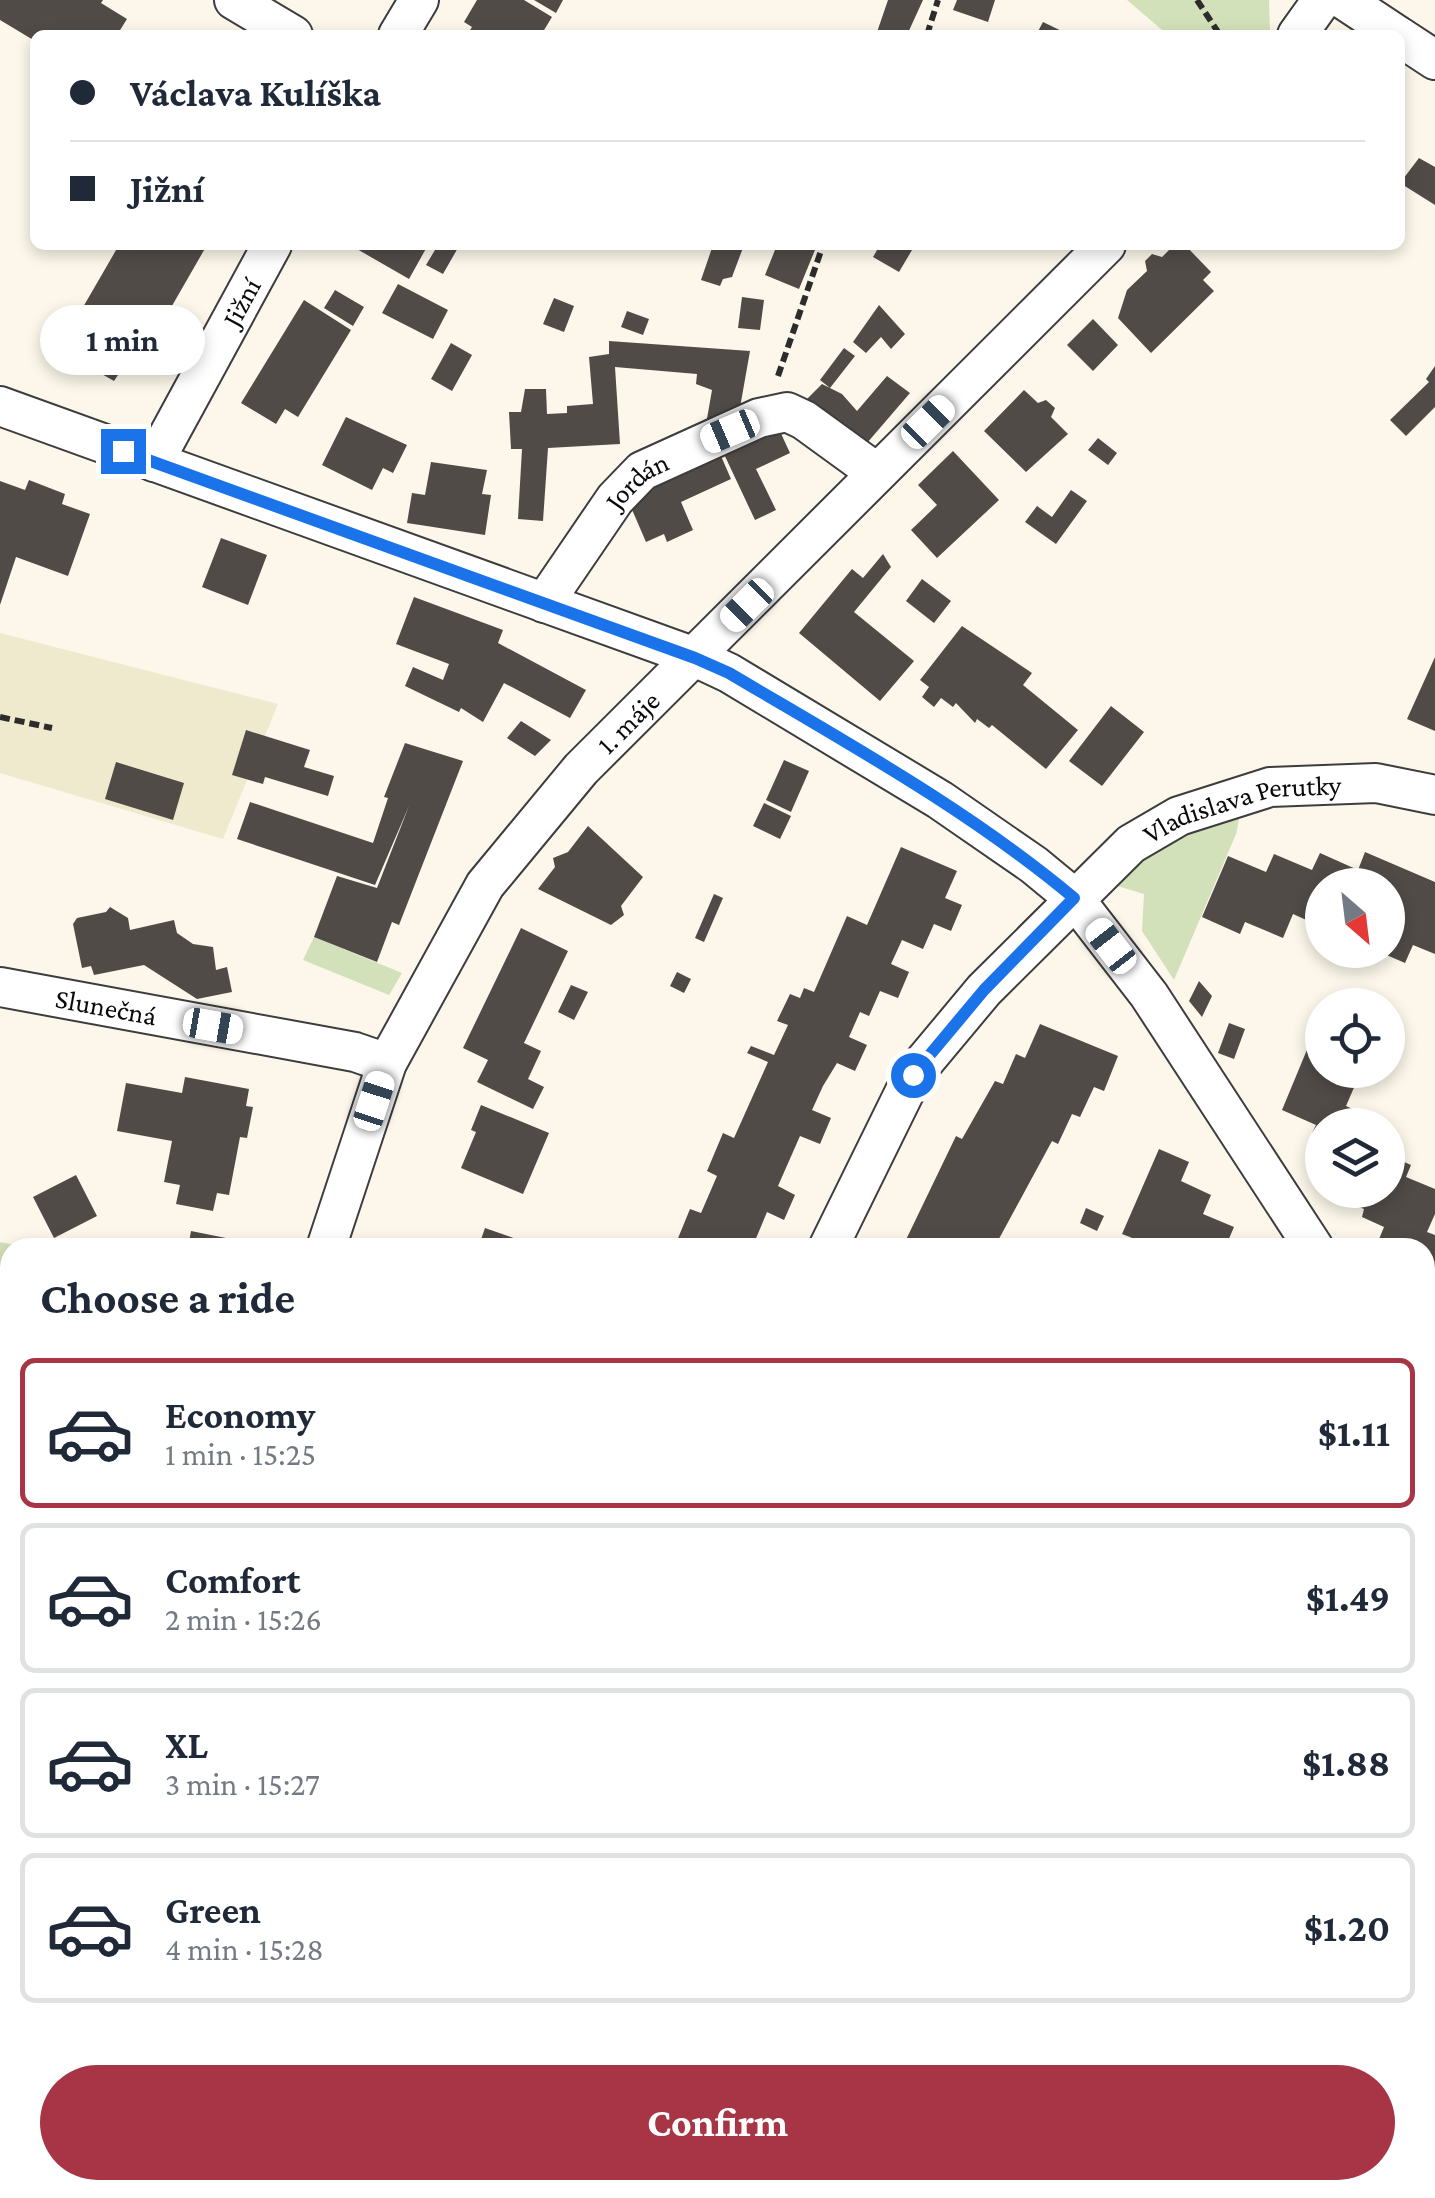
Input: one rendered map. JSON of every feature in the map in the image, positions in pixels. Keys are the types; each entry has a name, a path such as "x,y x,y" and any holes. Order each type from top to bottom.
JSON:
{"street":[{"path":"234,0 285,30"},
{"path":"401,30 419,0"},
{"path":"1301,30 1322,0"},
{"path":"1344,0 1389,30"},
{"path":"1405,41 1435,60"},
{"name":"Jižní","path":"154,462 269,250"},
{"name":"1. máje","path":"329,1238 387,1063 485,885 582,769 1101,250"},
{"path":"0,406 695,658 729,673 940,800 1034,864 1074,898 1149,995 1307,1238"},
{"path":"788,412 876,473"},
{"name":"Jordán","path":"544,603 616,499 642,472 759,418 788,412"},
{"name":"Vladislava Perutky","path":"833,1238 913,1075 973,1002 1132,844 1179,816 1231,796 1270,787 1346,782 1435,795"},
{"name":"Slunečná","path":"0,987 355,1052 387,1063"}],"path":[{"path":"929,30 938,0"},
{"path":"1197,0 1217,30"},
{"path":"788,412 777,382 781,360 821,250"},
{"path":"0,717 52,728"}],"shaded area":[{"path":"0,633 278,704 223,839 0,773"}],"green space":[{"path":"1127,0 1269,0 1270,30 1162,30"},
{"path":"1241,810 1236,834 1174,980 1142,931 1144,894 1114,885 1139,852"},
{"path":"314,937 402,973 389,995 303,960"}],"building":[{"path":"0,0 103,0 101,3 127,19 120,30 30,30 30,38 0,20"},
{"path":"477,0 524,0 552,17 544,30 470,30 472,27 464,22"},
{"path":"534,0 563,0 556,13"},
{"path":"888,0 923,0 909,30 878,30"},
{"path":"957,0 995,0 988,22 953,10"},
{"path":"1043,22 1060,30 1039,30"},
{"path":"1419,158 1435,167 1435,205 1405,186 1405,176"},
{"path":"116,250 204,250 146,351 137,360 130,357 114,381 49,344 65,315 75,321"},
{"path":"359,250 425,250 409,279"},
{"path":"435,250 457,250 443,274 426,265"},
{"path":"711,250 742,250 732,277 723,279 720,286 701,280"},
{"path":"775,250 815,250 799,289 765,275"},
{"path":"877,250 912,250 899,272 873,257"},
{"path":"1169,250 1190,250 1211,272 1203,280 1214,291 1151,353 1118,318 1127,290 1147,271 1145,261 1152,254 1162,257"},
{"path":"398,284 448,310 433,339 382,313"},
{"path":"335,290 364,307 353,326 324,308"},
{"path":"742,297 764,300 760,330 738,328"},
{"path":"554,298 574,306 564,332 543,324"},
{"path":"304,300 351,330 298,417 285,409 276,424 241,403"},
{"path":"879,305 905,334 891,349 881,337 866,353 853,342"},
{"path":"627,311 649,319 643,335 621,327"},
{"path":"1093,319 1118,345 1093,371 1067,345"},
{"path":"609,341 750,351 738,419 705,430 712,390 696,384 697,374 615,367 620,444 548,448 543,521 518,519 522,449 511,449 509,412 521,412 525,389 546,389 547,414 567,413 567,406 593,404 589,357 609,354"},
{"path":"451,343 472,355 452,391 431,379"},
{"path":"844,348 855,356 830,388 820,380"},
{"path":"1435,366 1435,407 1406,436 1390,420 1429,382 1426,379"},
{"path":"887,376 910,393 861,450 800,406 822,384 842,394 857,411"},
{"path":"1024,390 1038,403 1046,400 1055,408 1051,417 1068,434 1026,472 984,431"},
{"path":"346,417 407,445 393,473 383,468 372,490 322,465"},
{"path":"778,427 790,453 756,469 776,510 755,520 723,452"},
{"path":"1098,438 1117,453 1108,465 1088,450"},
{"path":"953,451 999,500 937,558 911,530 937,505 918,485"},
{"path":"721,456 731,479 681,502 693,530 667,542 664,534 646,542 627,498"},
{"path":"431,462 487,470 482,494 491,495 485,535 407,523 412,493 425,495"},
{"path":"29,480 65,494 62,504 90,514 68,576 16,557 0,605 0,481 25,490"},
{"path":"1071,490 1087,501 1056,544 1025,522 1037,506 1052,517"},
{"path":"221,538 267,555 248,605 202,587"},
{"path":"883,554 891,567 854,612 914,661 880,701 799,633 852,569 863,578"},
{"path":"922,579 951,601 934,623 906,601"},
{"path":"414,597 503,630 498,643 586,690 570,718 504,683 483,722 461,708 459,712 405,686 413,667 443,680 449,664 396,644"},
{"path":"962,626 1032,673 1023,685 1078,730 1046,769 992,725 989,728 977,719 975,723 956,703 953,707 941,698 934,707 922,697 929,687 920,680"},
{"path":"1435,657 1435,731 1407,719"},
{"path":"1111,706 1144,732 1102,786 1069,761"},
{"path":"521,721 551,740 535,756 507,738"},
{"path":"246,730 310,750 304,767 334,776 328,796 265,777 263,784 232,775"},
{"path":"405,743 463,761 399,925 392,922 377,962 314,937 337,876 377,888 409,806 375,885 237,839 250,802 373,843 388,798 384,797"},
{"path":"784,760 809,771 791,812 766,800"},
{"path":"116,762 184,783 173,820 105,799"},
{"path":"764,803 791,816 780,839 753,826"},
{"path":"588,826 643,877 621,906 624,915 611,925 538,889 555,867 553,858 568,852"},
{"path":"901,847 957,871 945,898 962,905 951,931 934,924 923,949 902,940 891,964 909,972 898,998 880,991 869,1016 860,1012 849,1037 867,1045 855,1071 837,1063 823,1086 812,1110 831,1118 820,1144 800,1136 778,1186 795,1195 784,1220 767,1212 756,1238 678,1238 690,1209 701,1213 717,1176 707,1171 723,1133 734,1138 768,1062 747,1053 751,1046 774,1055 788,1025 777,1021 790,994 800,998 804,988 814,992 847,916 867,925"},
{"path":"1365,852 1402,868 1359,868"},
{"path":"1320,853 1354,868 1313,868"},
{"path":"1274,854 1307,868 1305,919 1293,914 1283,938 1245,922 1240,934 1202,917 1228,856 1266,872"},
{"path":"1405,869 1435,882 1435,954 1413,945 1405,963"},
{"path":"714,894 723,898 704,942 695,938"},
{"path":"110,907 128,918 130,930 174,920 177,933 193,944 213,947 216,970 227,967 232,992 197,999 144,965 94,975 91,966 82,968 73,924 77,918 106,912"},
{"path":"521,928 568,951 524,1043 541,1051 528,1079 544,1087 533,1109 477,1082 488,1060 463,1048"},
{"path":"677,972 691,979 684,993 670,986"},
{"path":"1199,981 1212,996 1202,1017 1189,1001"},
{"path":"571,985 588,992 574,1020 558,1012"},
{"path":"1229,1023 1245,1029 1234,1059 1218,1053"},
{"path":"1040,1024 1118,1056 1104,1091 1094,1087 1080,1117 1072,1114 1058,1144 1052,1141 999,1238 907,1238 956,1136 962,1139 995,1081 1003,1084 1016,1054 1025,1058"},
{"path":"1305,1054 1305,1088 1354,1088 1346,1106 1351,1108 1305,1108 1305,1120 1282,1110"},
{"path":"185,1077 249,1089 246,1106 253,1107 247,1138 240,1137 229,1195 217,1193 213,1211 176,1204 180,1185 164,1182 172,1141 117,1131 126,1083 182,1093"},
{"path":"481,1105 549,1133 523,1194 461,1168 476,1132 471,1130"},
{"path":"1159,1149 1189,1162 1181,1181 1211,1195 1203,1214 1234,1227 1229,1238 1132,1238 1122,1234"},
{"path":"1405,1162 1411,1165 1406,1177 1435,1189 1435,1214 1427,1232 1435,1238 1379,1238 1384,1227 1362,1217 1364,1209 1405,1208"},
{"path":"76,1175 97,1216 54,1238 33,1197"},
{"path":"1086,1208 1104,1216 1097,1231 1080,1223"},
{"path":"485,1228 513,1238 482,1238"},
{"path":"191,1231 226,1238 190,1238"}],"route":[{"path":"123,451 729,673 940,800 1034,864 1074,898 984,990 913,1075"}]}
